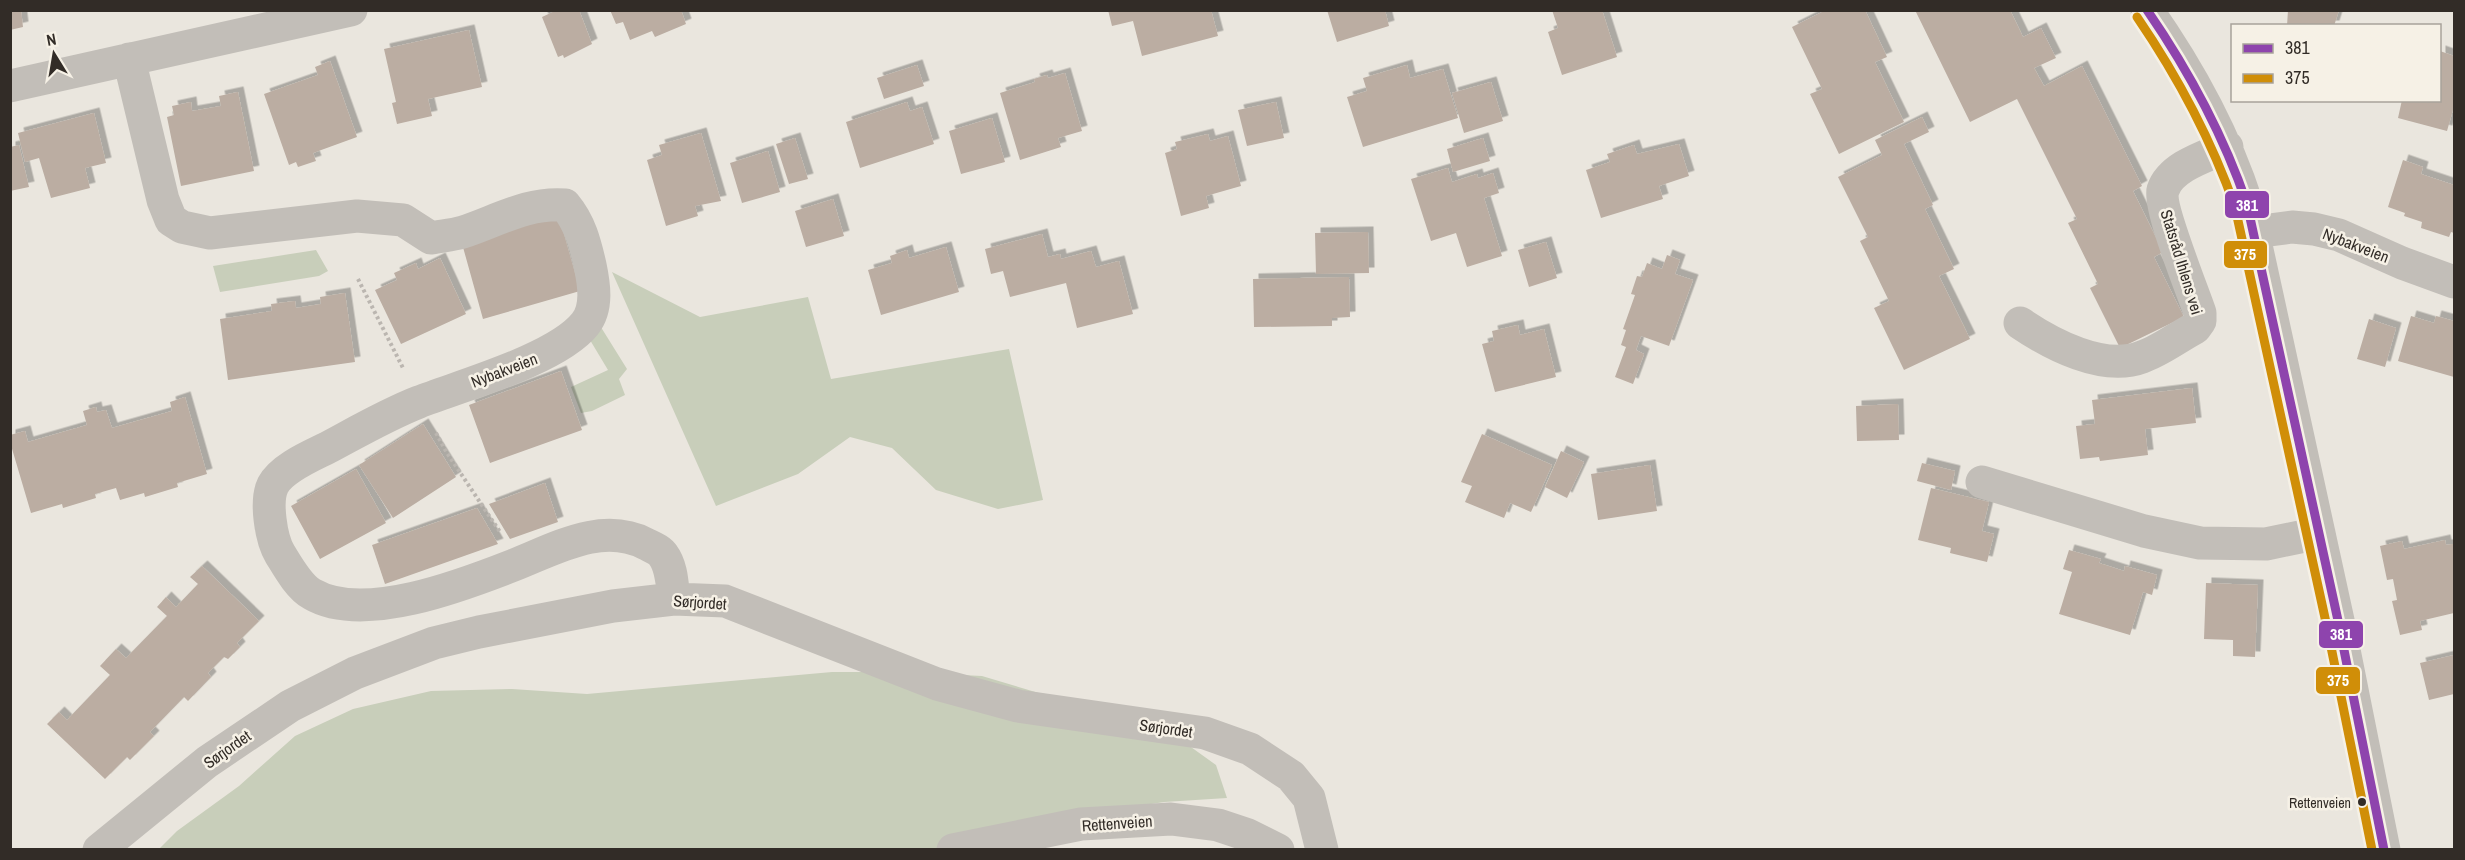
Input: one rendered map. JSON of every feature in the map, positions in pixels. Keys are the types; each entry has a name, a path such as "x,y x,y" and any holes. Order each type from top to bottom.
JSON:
{"street":[{"path":"10,86 296,17 351,10"},
{"path":"2147,10 2191,76 2227,147 2247,204 2319,533 2384,849"},
{"name":"Nybakveien","path":"129,59 163,200 171,220 182,227 210,233 357,216 403,220 431,238 461,232 545,203 565,205 573,215 583,237 592,278 594,307 585,324 572,336 551,351 419,402 367,427 286,472 274,483 269,497 270,519 278,551 310,594 358,606 393,603 476,580 575,540 609,534 638,540 662,552 670,569 674,599"},
{"name":"Statsråd Ihlens vei","path":"2020,323 2065,350 2115,360 2141,358 2195,328 2200,321 2200,313 2166,212 2162,196 2163,189 2171,177 2182,169 2227,147"},
{"name":"Nybakveien","path":"2254,232 2292,227 2314,229 2339,236 2454,282"},
{"path":"1982,482 2154,534 2200,543 2266,544 2319,533"},
{"name":"Sørjordet","path":"99,849 207,762 290,706 355,673 434,643 480,632 613,606 674,599 725,602 937,684 1018,706 1205,733 1250,748 1290,776 1309,798 1322,849"},
{"name":"Rettenveien","path":"953,849 1081,824 1172,819 1218,825 1248,835 1278,849"}],"path":[{"path":"358,279 398,357"},
{"path":"447,453 499,530"}],"green space":[{"path":"316,250 328,271 319,276 220,292 213,266"},
{"path":"612,272 700,317 808,297 831,379 1009,349 1043,500 998,509 936,490 892,448 850,437 798,474 716,506"},
{"path":"599,324 627,369 619,379 625,395 592,411 581,413 571,387 608,370 587,335"},
{"path":"832,672 901,672 982,676 1170,732 1216,765 1227,798 1164,802 1102,812 951,850 158,850 177,831 239,786 295,736 353,709 431,691 512,689 587,694"}],"building":[{"path":"10,10 21,10 23,27 10,30"},
{"path":"557,10 579,10 592,44 564,58 563,55 558,57 542,17"},
{"path":"610,10 681,10 686,24 655,37 652,31 630,40 623,22 616,24"},
{"path":"1108,10 1211,10 1218,36 1142,56 1133,21 1112,26"},
{"path":"1327,10 1385,10 1389,26 1337,42"},
{"path":"1552,10 1602,10 1617,57 1562,75 1548,32 1558,28"},
{"path":"1826,10 1865,10 1887,57 1875,62 1904,122 1839,154 1810,94 1822,89 1792,27"},
{"path":"1915,10 2010,10 2023,37 2041,28 2056,58 2034,68 2044,86 2082,66 2142,186 2133,191 2163,252 2154,257 2184,317 2120,348 2090,288 2098,284 2068,223 2077,219 2017,99 1970,122"},
{"path":"2288,10 2339,10 2335,24 2287,24"},
{"path":"469,30 482,87 428,99 432,116 397,124 392,103 396,102 384,49"},
{"path":"2441,51 2454,56 2454,106 2447,131 2398,118 2402,102 2441,102"},
{"path":"330,61 357,137 313,153 316,161 298,167 296,162 289,165 264,94 318,75 315,67"},
{"path":"917,65 924,86 884,99 877,78"},
{"path":"1407,65 1410,78 1443,69 1458,118 1363,147 1347,97 1367,91 1363,78"},
{"path":"1065,73 1082,131 1058,138 1061,147 1020,160 1000,93 1035,82 1034,79 1047,75 1048,78"},
{"path":"1491,82 1503,121 1464,133 1452,93"},
{"path":"238,92 254,171 181,186 167,117 174,115 172,106 191,102 192,111 221,106 219,96"},
{"path":"907,102 910,111 922,107 934,144 860,168 846,122"},
{"path":"1276,102 1284,138 1247,146 1238,110"},
{"path":"94,113 106,163 85,168 90,188 51,198 39,158 25,162 18,133"},
{"path":"1922,117 1929,132 1904,144 1933,205 1925,209 1954,269 1939,276 1970,339 1904,370 1874,308 1889,301 1860,241 1868,237 1838,177 1882,155 1875,140"},
{"path":"992,118 1005,162 961,174 949,131"},
{"path":"701,133 721,201 695,206 698,216 666,226 647,160 662,155 659,145"},
{"path":"1208,134 1210,141 1228,136 1241,186 1206,196 1209,208 1181,216 1165,153 1177,149 1175,142"},
{"path":"795,138 808,179 789,184 776,144"},
{"path":"1483,138 1490,161 1453,172 1447,149"},
{"path":"1679,144 1689,176 1659,186 1663,199 1601,218 1586,170 1610,162 1607,154 1634,145 1637,154"},
{"path":"19,145 29,187 10,191 10,147"},
{"path":"768,151 780,192 742,203 730,163"},
{"path":"2403,160 2423,167 2421,174 2454,185 2454,233 2451,232 2449,237 2421,228 2422,222 2388,207"},
{"path":"1448,168 1452,182 1477,174 1478,178 1493,173 1499,193 1484,198 1502,256 1467,267 1456,233 1431,241 1411,179"},
{"path":"833,199 844,236 806,247 795,211"},
{"path":"558,213 580,291 483,319 461,240"},
{"path":"1368,232 1369,273 1316,274 1315,233"},
{"path":"1042,234 1048,257 1060,254 1061,259 1091,251 1096,267 1119,261 1133,314 1077,328 1066,283 1010,297 1003,271 991,274 985,249"},
{"path":"1546,242 1557,278 1529,287 1518,250"},
{"path":"946,247 959,292 881,315 868,270 892,263 890,256 907,250 909,258"},
{"path":"1667,255 1680,260 1675,274 1693,280 1669,346 1641,336 1636,350 1644,354 1633,384 1615,377 1626,347 1621,345 1626,330 1623,329 1635,295 1631,294 1637,276 1642,277 1647,263 1662,269"},
{"path":"440,258 466,314 401,344 375,290 397,280 394,273 416,263 418,269"},
{"path":"1349,277 1350,317 1332,318 1332,326 1254,327 1253,279"},
{"path":"345,293 355,362 228,380 220,319 272,311 271,304 295,301 296,308 321,304 320,297"},
{"path":"2411,316 2434,323 2436,316 2454,321 2454,377 2398,361"},
{"path":"2369,319 2396,328 2385,367 2357,359"},
{"path":"1518,325 1520,335 1544,329 1556,377 1495,392 1482,344 1494,341 1492,331"},
{"path":"561,371 582,430 490,463 469,405"},
{"path":"2192,388 2196,423 2145,429 2148,455 2100,461 2099,457 2080,459 2076,426 2095,424 2092,400"},
{"path":"185,397 207,474 177,483 178,487 145,497 144,493 120,500 116,488 95,494 96,498 63,508 62,504 31,513 10,442 10,435 25,431 28,442 87,425 83,411 96,407 97,412 106,410 112,428 172,411 170,402"},
{"path":"1898,404 1899,440 1857,441 1856,406"},
{"path":"423,424 456,477 393,518 359,465"},
{"path":"1482,434 1552,465 1531,512 1510,503 1504,518 1465,502 1472,486 1461,482"},
{"path":"1561,451 1584,462 1567,498 1545,487"},
{"path":"1922,463 1955,471 1951,490 1917,481"},
{"path":"1650,465 1657,511 1598,520 1591,474"},
{"path":"356,469 386,523 320,559 291,506"},
{"path":"545,483 558,522 510,539 489,504"},
{"path":"1931,488 1989,502 1982,531 1994,534 1987,562 1950,553 1951,548 1918,540"},
{"path":"477,508 498,544 385,584 372,545"},
{"path":"2445,540 2446,545 2453,544 2454,551 2454,613 2420,621 2422,630 2400,635 2392,601 2397,600 2393,579 2387,580 2380,546 2402,541 2404,549"},
{"path":"2069,550 2101,559 2099,563 2124,571 2125,566 2157,575 2152,595 2143,592 2130,635 2059,614 2072,572 2063,569"},
{"path":"202,566 259,621 237,643 240,647 228,659 224,657 208,673 211,677 188,701 184,697 150,732 154,736 130,760 127,757 105,779 47,724 59,712 67,720 110,675 100,666 116,649 126,658 167,616 157,607 166,597 176,607 198,584 190,577"},
{"path":"2206,583 2258,585 2255,657 2233,656 2233,640 2204,639"},
{"path":"2454,655 2454,694 2429,700 2420,663"}],"transit line":[{"name":"381","path":"2147,10 2177,56 2204,104 2238,178 2247,204 2339,625 2384,850"},
{"name":"375","path":"2137,17 2166,62 2192,109 2226,182 2235,207 2327,627 2372,850"}],"place":[{"name":"Rettenveien","path":"2362,802"}]}
